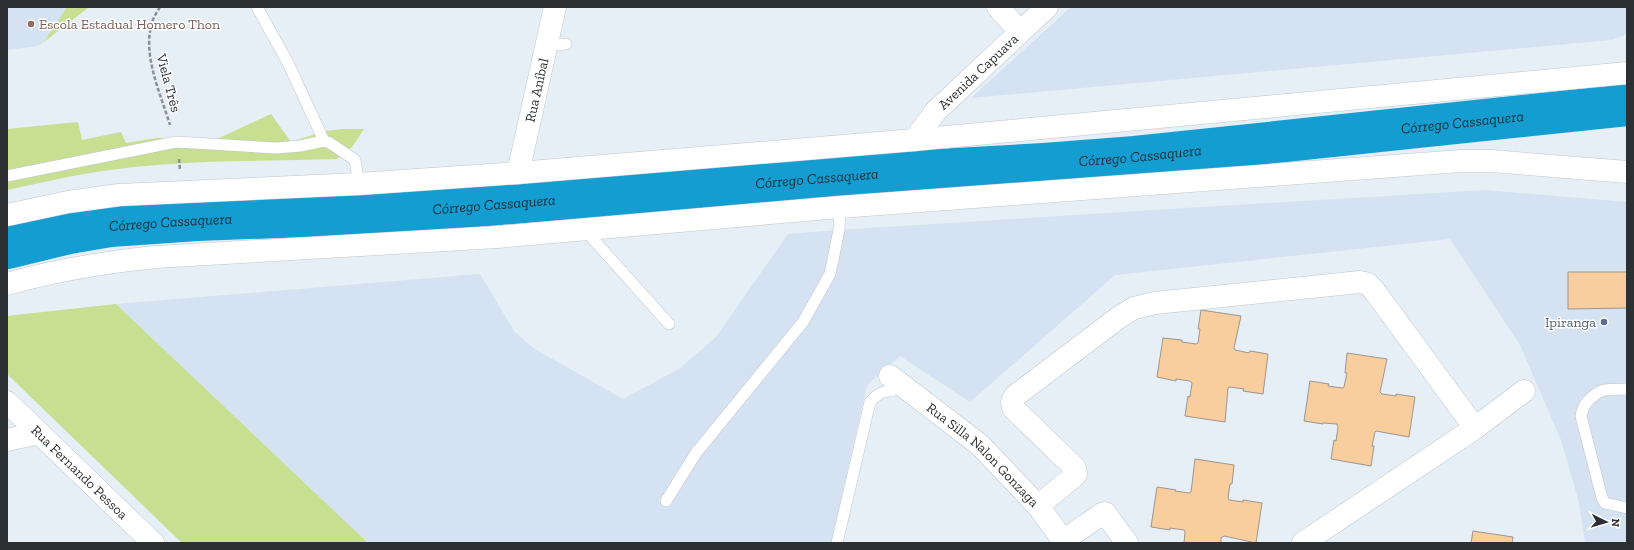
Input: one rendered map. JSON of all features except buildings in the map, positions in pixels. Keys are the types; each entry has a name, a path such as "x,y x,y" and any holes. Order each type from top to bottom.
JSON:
{"main road":[{"name":"Rua Aníbal","path":"518,173 556,45 555,7"},
{"path":"998,7 1020,32"},
{"name":"Avenida Capuava","path":"914,140 936,110 1047,7"},
{"path":"7,215 68,202 119,195 359,184 518,173 914,140 1627,73"},
{"path":"7,284 63,270 156,257 497,237 584,228 840,207 1461,161 1491,161 1627,172"},
{"path":"1038,506 1073,477 1076,470 1013,408 1012,402 1015,396 1118,318 1134,308 1155,303 1360,282 1368,284 1475,428"},
{"name":"Rua Silla Nalon Gonzaga","path":"890,376 980,445 1038,506 1064,542"},
{"path":"1303,543 1475,428 1524,392"},
{"name":"Rua Fernando Pessoa","path":"7,402 153,543"},
{"path":"7,440 39,434"},
{"path":"1064,542 1105,513 1127,543"}],"lane":[{"path":"257,7 288,62 324,141"},
{"path":"7,176 176,142 276,148 300,146 324,141 330,143 355,160 359,184"},
{"path":"666,501 696,453 803,322 830,274 839,230 840,207"},
{"path":"584,228 669,324"},
{"path":"837,543 870,402 874,397 885,390 892,391 890,376"},
{"path":"1627,389 1602,390 1596,392 1584,406 1581,416 1602,498 1605,503 1627,508"}],"path":[{"name":"Viela Três","path":"160,7 152,23 149,42 151,64 176,142"}],"shaded area":[{"name":"Escola Estadual Homero Thon","path":"7,7 67,7 44,42 38,46 7,50"},
{"path":"1071,7 1627,7 1627,34 1611,40 971,98"},
{"path":"1485,190 1627,202 1627,543 1585,543 1579,502 1561,440 1520,345 1450,239 1115,275 970,402 900,356 867,385 831,543 368,543 116,304 480,274 514,331 533,348 623,399 679,369 716,337 788,234"}],"green space":[{"path":"67,7 89,7 44,42"},
{"path":"271,114 291,142 325,131 364,129 352,147 337,159 202,162 138,166 82,174 7,190 7,129 78,122 82,140 121,132 126,143 157,138 217,139"},
{"path":"116,304 368,543 182,543 7,374 7,316"}],"waterway":[{"name":"Córrego Cassaquera","path":"7,248 69,233 110,226 197,220 390,213 884,173 1135,157 1627,105"}],"place":[{"name":"Escola Estadual Homero Thon","path":"31,24"},
{"name":"Ipiranga","path":"1604,322"}]}
